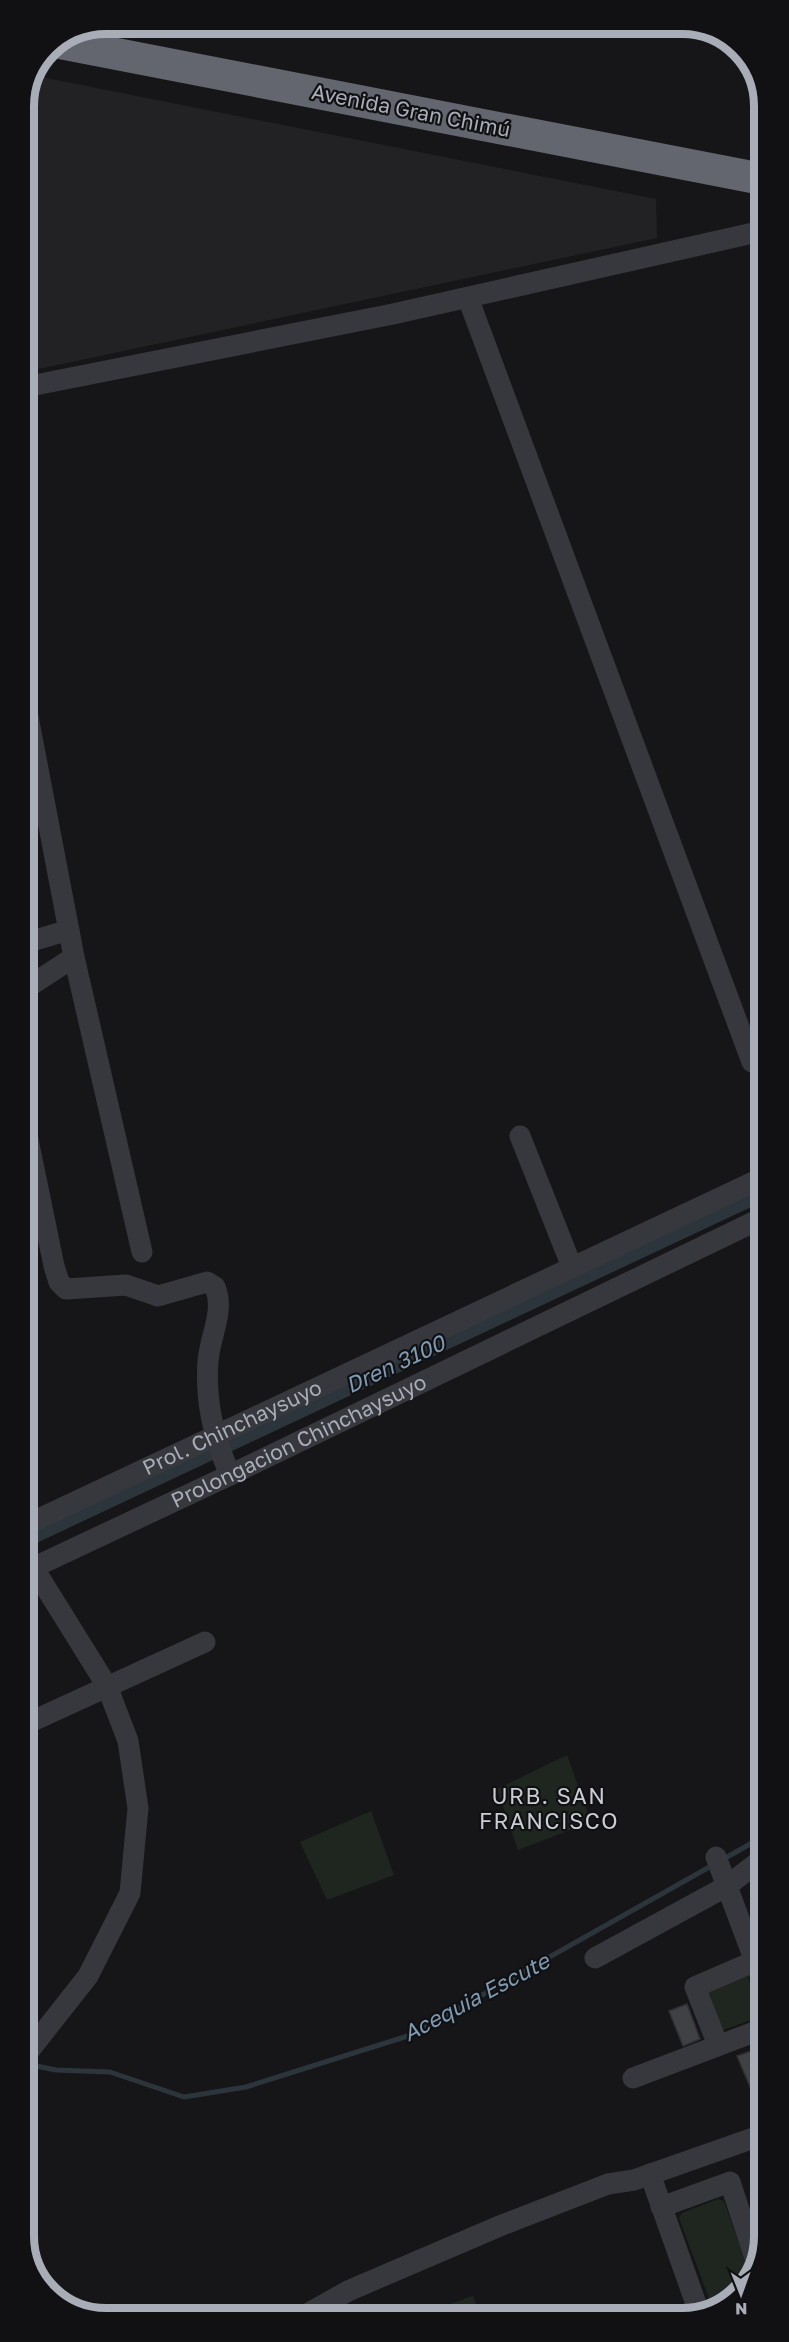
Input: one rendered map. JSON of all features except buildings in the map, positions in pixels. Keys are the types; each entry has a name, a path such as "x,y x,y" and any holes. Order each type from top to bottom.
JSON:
{"highway":[{"name":"Avenida Gran Chimú","path":"106,34 754,159"},
{"name":"Avenida Gran Chimú","path":"70,45 754,177"}],"street":[{"path":"34,385 468,298 754,233"},
{"path":"468,298 752,1062"},
{"path":"34,748 74,957 142,1252"},
{"path":"34,940 69,930"},
{"path":"34,983 74,957"},
{"path":"520,1136 572,1268"},
{"path":"34,1169 54,1266 59,1282 66,1289 126,1285 158,1296 207,1282 215,1287 219,1308 208,1361 209,1401 215,1439 227,1469"},
{"name":"Prol. Chinchaysuyo","path":"34,1522 215,1439 754,1182"},
{"name":"Prolongacion Chinchaysuyo","path":"34,1566 227,1469 754,1221"},
{"path":"34,1576 107,1686 128,1741 138,1808 130,1893 88,1976 34,2045"},
{"path":"34,1720 205,1641"},
{"path":"595,1958 721,1871 754,1863"},
{"path":"721,1871 754,1958"},
{"path":"718,2045 695,1987 754,1961"},
{"path":"633,2078 754,2032"},
{"path":"319,2307 348,2291 545,2208 608,2184 650,2174 754,2138"},
{"path":"650,2174 697,2306"},
{"path":"661,2207 730,2182 753,2251"}],"shaded area":[{"path":"41,77 656,199 657,238 34,370 34,106 36,92"},
{"path":"567,1755 591,1822 518,1850 497,1789"},
{"path":"371,1811 394,1875 327,1900 300,1842"},
{"path":"746,1972 754,1993 754,2019 720,2031 706,1993"},
{"path":"718,2199 724,2201 746,2264 711,2264 710,2302 679,2218 682,2213"},
{"path":"472,2296 477,2308 441,2308"}],"waterway":[{"name":"Dren 3100","path":"34,1534 754,1196"},
{"name":"Acequia Escute","path":"722,1860 754,1842"},
{"name":"Acequia Escute","path":"34,2066 56,2070 110,2072 184,2097 246,2087 411,2035 713,1865"}],"district":[{"name":"URB. SAN FRANCISCO","path":"549,1808"}]}
